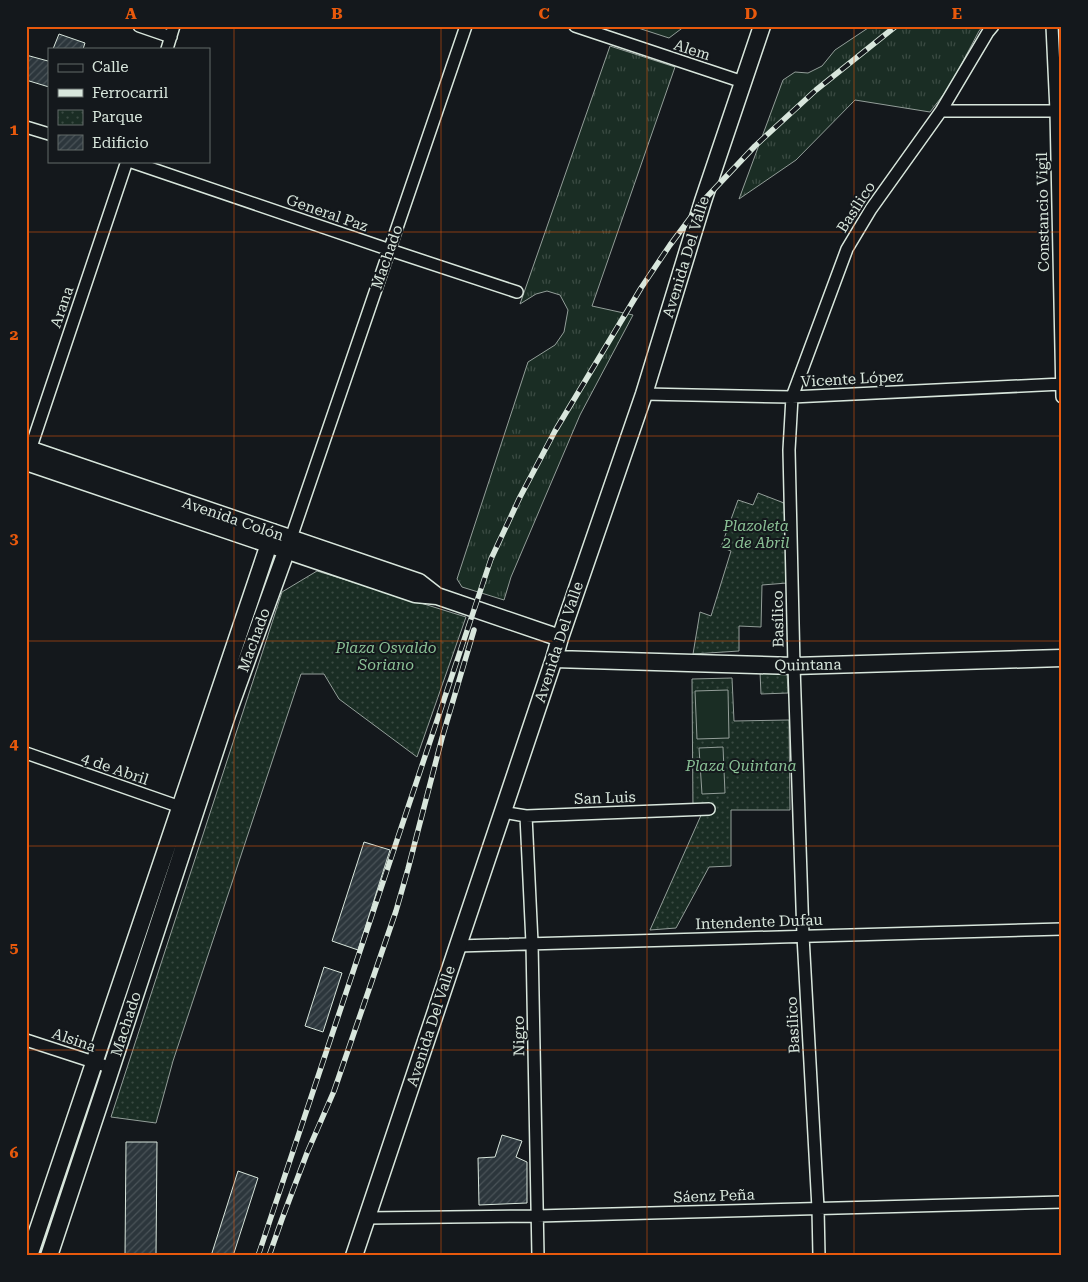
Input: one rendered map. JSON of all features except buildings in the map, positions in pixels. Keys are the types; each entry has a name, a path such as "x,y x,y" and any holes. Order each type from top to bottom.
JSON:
{"street":[{"path":"139,26 173,32 167,48"},
{"name":"Machado","path":"29,1256 94,1062 187,810 226,715 289,545 466,26"},
{"name":"Alem","path":"575,26 743,82"},
{"name":"Avenida Del Valle","path":"354,1256 560,638 644,394 703,201 762,26"},
{"name":"Basílico","path":"819,1256 803,936 794,666 790,450 792,396 847,249 871,209 941,111 993,26"},
{"name":"Constancio Vigil","path":"1052,26 1059,111 1062,397"},
{"path":"941,111 1059,111"},
{"path":"26,127 48,134"},
{"name":"Arana","path":"27,455 128,162"},
{"name":"General Paz","path":"131,162 516,292"},
{"name":"Vicente López","path":"644,394 792,396 1062,384"},
{"name":"Avenida Colón","path":"27,455 289,545 415,594 437,596 560,638"},
{"name":"Machado","path":"49,1256 112,1068 187,810 270,539"},
{"name":"Quintana","path":"554,660 794,666 1062,658"},
{"name":"4 de Abril","path":"26,753 187,810"},
{"name":"San Luis","path":"502,812 526,816 709,809"},
{"name":"Nigro","path":"526,816 532,943 538,1256"},
{"name":"Intendente Dufau","path":"457,946 1062,929"},
{"name":"Alsina","path":"26,1040 112,1068"},
{"name":"Sáenz Peña","path":"367,1218 537,1216 1062,1202"}],"green space":[{"path":"632,26 685,26 669,38"},
{"path":"871,26 983,26 950,86 930,112 855,100 796,160 739,199 783,80 795,72 808,73 822,66 835,50"},
{"path":"610,46 675,67 592,306 633,315 580,415 511,577 504,600 462,587 457,579 528,362 555,345 564,332 568,310 560,295 547,291 536,294 520,304"},
{"name":"Plazoleta 2 de Abril","path":"758,493 784,503 787,583 762,585 761,627 739,626 739,651 693,654 700,612 711,616 731,551 721,547 738,500 753,505"},
{"name":"Plaza Osvaldo Soriano","path":"317,571 466,617 417,757 339,699 324,674 301,674 173,1061 156,1123 111,1117 282,592"},
{"path":"787,671 788,693 761,694 760,672"},
{"name":"Plaza Quintana","path":"732,678 734,721 789,720 790,810 731,810 731,866 709,867 676,928 650,930 702,813 693,813 692,679"},
{"path":"728,690 729,738 697,739 695,691"},
{"path":"723,747 725,793 702,794 699,748"},
{"path":"97,1074 101,1076 42,1256 37,1256"}],"railway":[{"path":"258,1256 491,559 520,497 555,431 641,288 703,201 755,146 816,90 896,26"},
{"path":"269,1256 307,1153 334,1091 396,911 442,738 474,630"}]}
